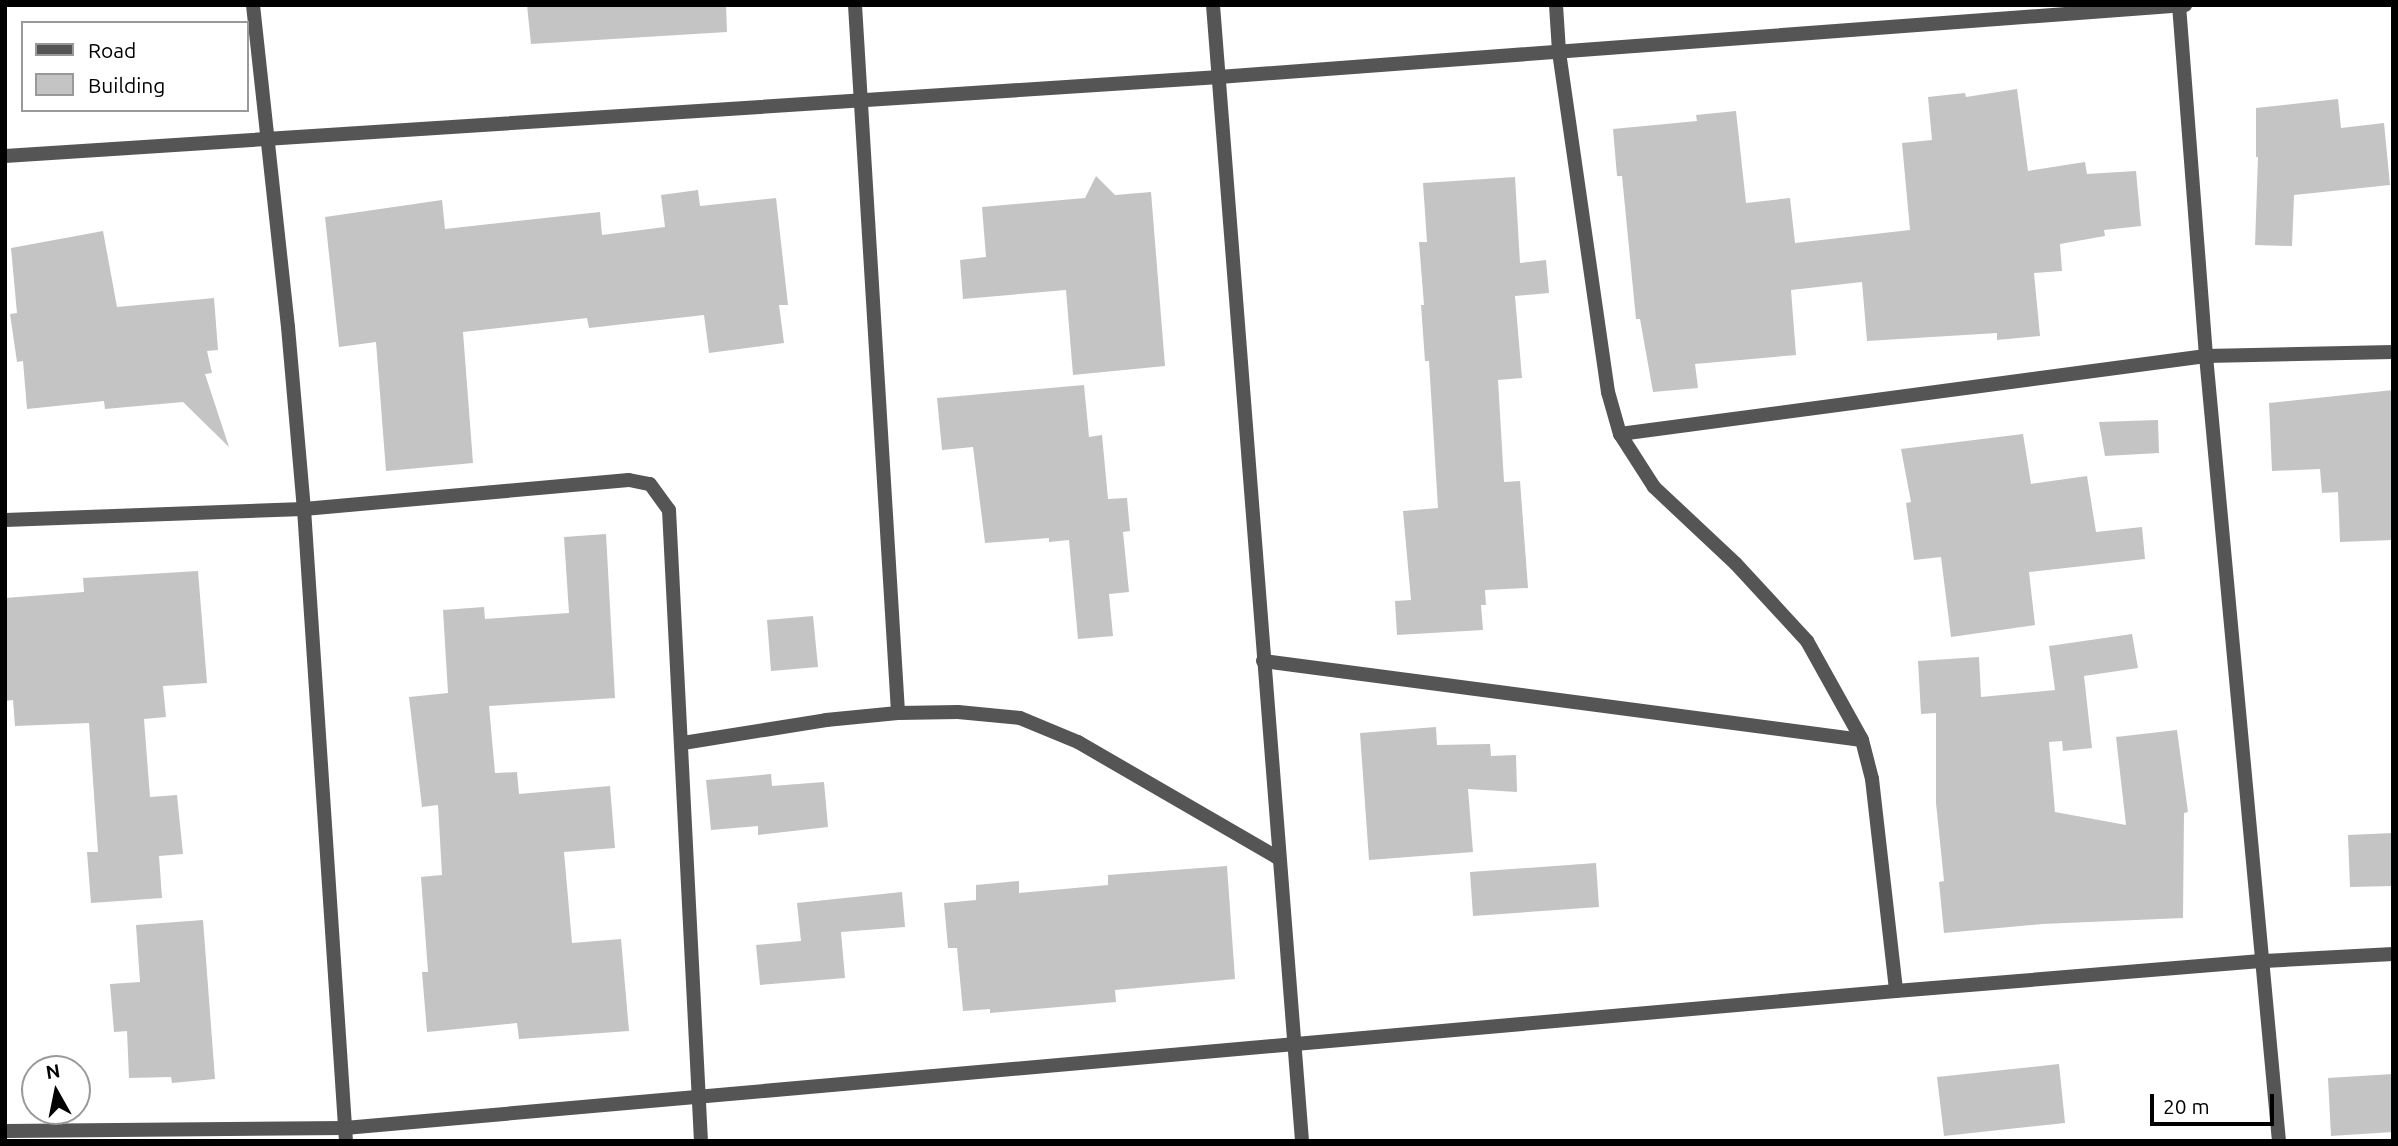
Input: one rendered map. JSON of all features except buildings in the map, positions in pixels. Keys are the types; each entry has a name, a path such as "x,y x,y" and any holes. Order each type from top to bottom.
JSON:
{"street":[{"path":"253,5 288,327 304,509 346,1134"},
{"path":"855,5 898,713"},
{"path":"1213,5 1302,1141"},
{"path":"1556,5 1559,52 1608,392 1620,434 1654,487 1736,564 1807,641 1862,740 1872,779 1896,991"},
{"path":"5,156 1219,77 2185,5"},
{"path":"2179,6 2206,356 2279,1141"},
{"path":"1620,434 2206,356 2393,352"},
{"path":"5,520 304,509 629,480 650,484 669,509 683,743 701,1141"},
{"path":"1263,661 1862,740"},
{"path":"683,743 826,720 898,713 958,712 1020,718 1078,742 1278,858"},
{"path":"5,1131 346,1134 697,1097 1296,1042 2264,961 2393,954"}]}
